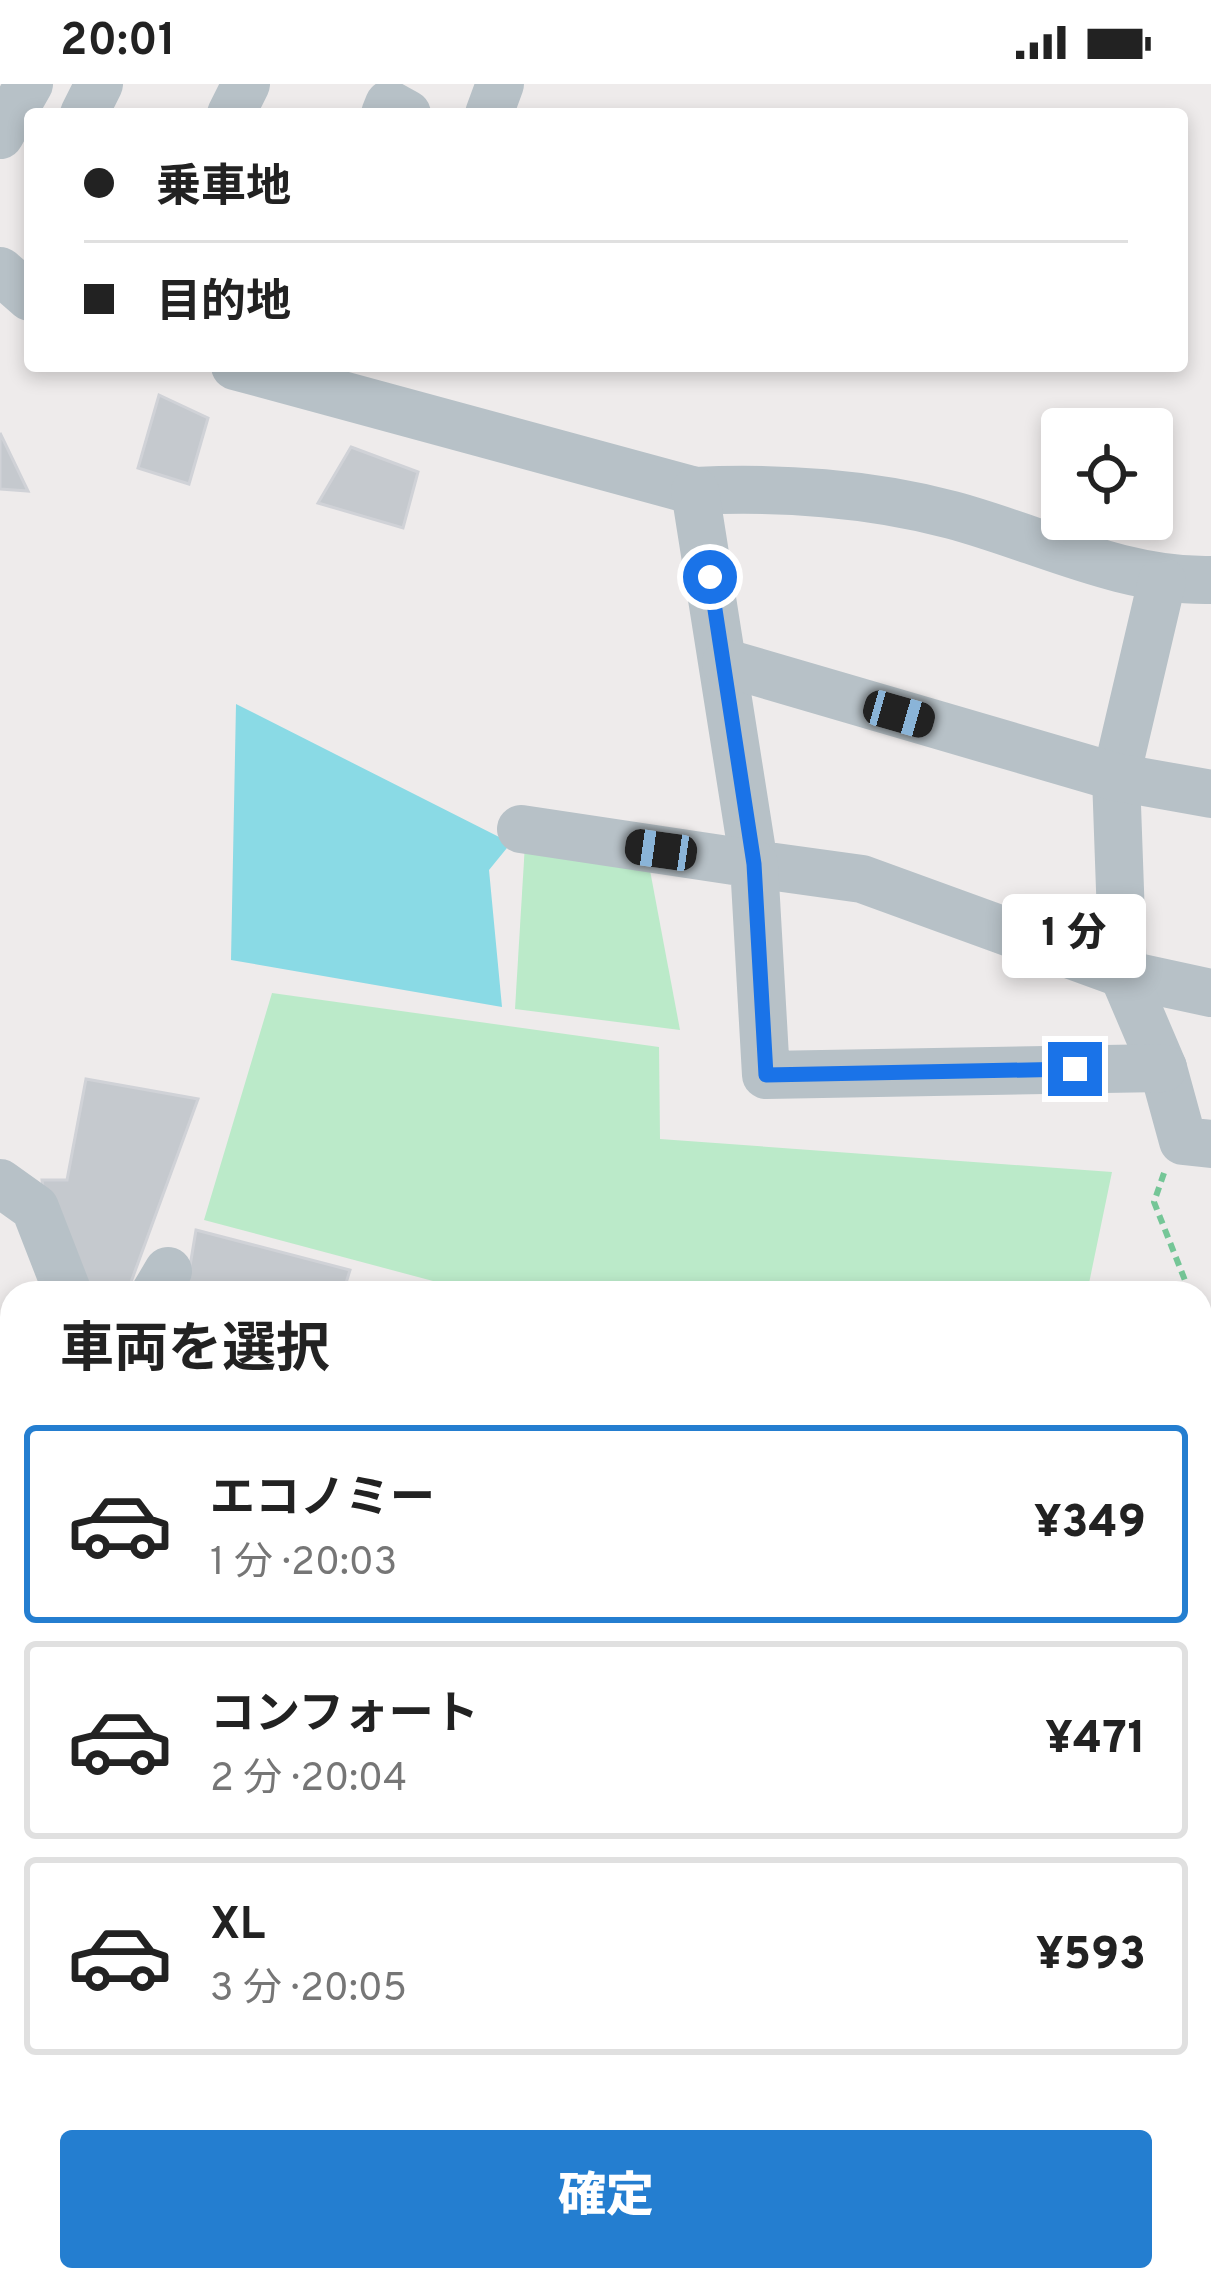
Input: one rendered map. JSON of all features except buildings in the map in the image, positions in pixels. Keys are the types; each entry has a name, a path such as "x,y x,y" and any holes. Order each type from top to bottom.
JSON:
{"street":[{"path":"0,135 29,84"},
{"path":"0,271 24,292"},
{"path":"258,372 694,491 767,487 948,514 1162,581 1211,580"},
{"path":"694,491 726,663 754,864 766,1075 1163,1067"},
{"path":"1162,581 1116,777 1123,974 1163,1067 1183,1141 1211,1144"},
{"path":"726,663 1116,777 1211,794"},
{"path":"521,830 862,879 1123,974 1211,993"},
{"path":"0,1183 35,1208 63,1281"}],"path":[{"path":"1167,1165 1154,1202 1185,1281"}],"green space":[{"path":"525,844 649,865 680,1030 515,1009"},
{"path":"272,993 659,1047 660,1139 1112,1172 1089,1281 433,1281 204,1220"}],"water":[{"path":"236,704 511,843 489,870 502,1007 231,960"}],"route":[{"path":"710,577 754,864 766,1075 1075,1069"}]}
